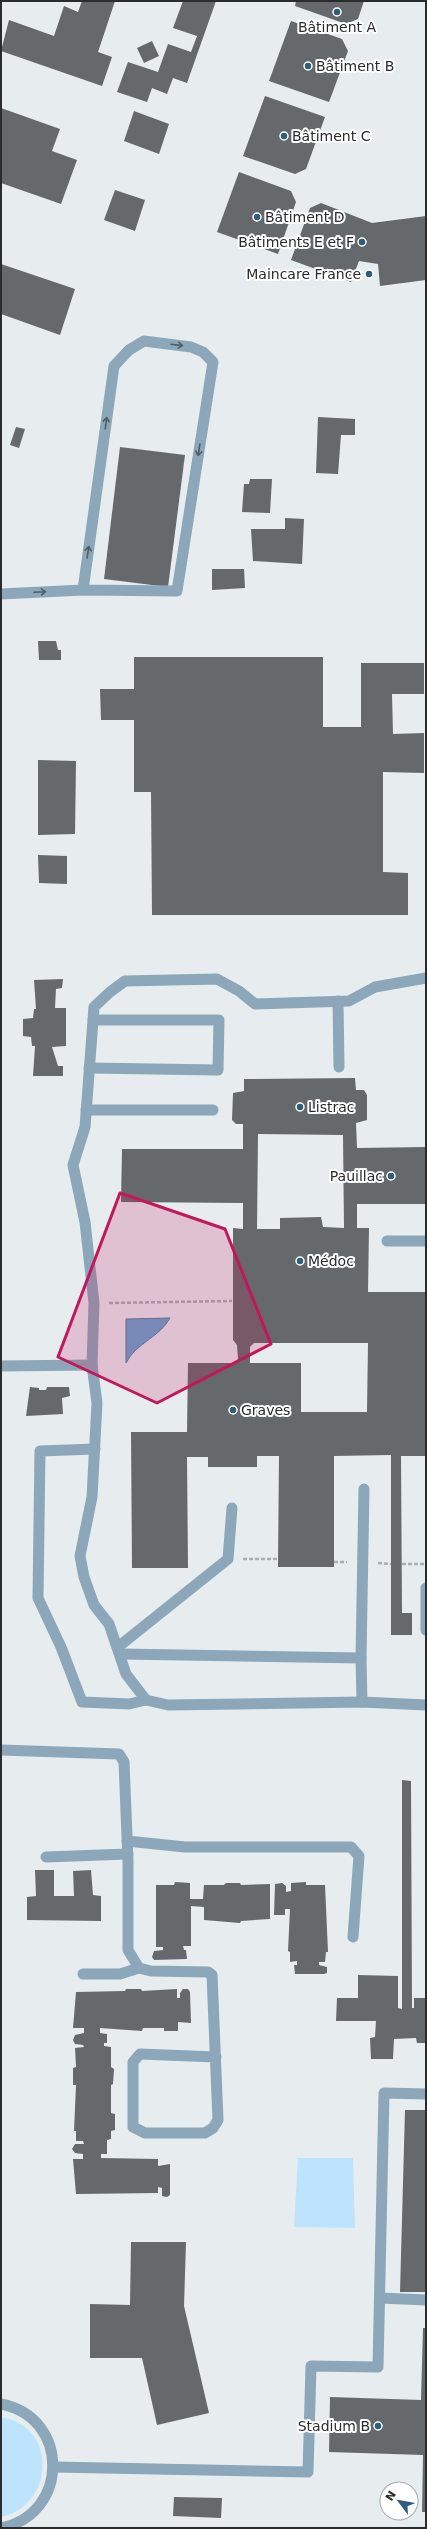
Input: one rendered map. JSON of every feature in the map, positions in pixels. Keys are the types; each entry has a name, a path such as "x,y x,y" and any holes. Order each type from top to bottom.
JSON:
{"street":[{"path":"1,594 83,590 178,591 213,362 202,352 191,347 144,341 129,350 114,366 83,590"},
{"path":"146,1700 126,1674 109,1624 94,1605 84,1577 80,1556 92,1497 97,1404 92,1365 94,1303 86,1222 73,1165 85,1127 94,1007 110,992 126,981 217,979 239,991 255,1004 349,1000 375,987 426,978"},
{"path":"338,1001 339,1067"},
{"path":"89,1068 218,1070 219,1020 93,1020"},
{"path":"86,1110 213,1110"},
{"path":"387,1241 426,1241"},
{"path":"1,1366 92,1365"},
{"path":"95,1449 40,1451 38,1598 61,1647 82,1702 129,1704 146,1700 168,1704 362,1702 426,1705"},
{"path":"362,1702 361,1658 364,1489"},
{"path":"119,1650 228,1559 232,1508"},
{"path":"426,1588 426,1630"},
{"path":"119,1650 361,1658"},
{"path":"1,1750 119,1754 124,1762 128,1854 128,1950 139,1968"},
{"path":"127,1841 185,1847 352,1847 359,1856 353,1937"},
{"path":"46,1857 128,1854"},
{"path":"83,1974 120,1974 139,1968 151,1972 208,1972 212,1975 216,2057 218,2120 213,2128 205,2133 145,2133 133,2127 133,2062 136,2056 140,2054 216,2057"},
{"path":"54,2467 308,2472 311,2366 378,2368 384,2093 426,2094"},
{"path":"380,2298 426,2300"},
{"path":"1,2404 14,2406 36,2421 49,2442 54,2467 51,2486 42,2503 28,2516 8,2527"}],"path":[{"path":"94,1303 232,1301"},
{"path":"228,1559 278,1559"},
{"path":"402,1564 426,1564"}],"highlighted area":[{"path":"120,1193 225,1229 271,1344 157,1403 58,1357"}],"shaded area":[{"path":"170,1318 160,1331 136,1350 126,1363 126,1319"},
{"path":"298,2158 353,2158 355,2228 294,2227"},
{"path":"1,2417 20,2423 33,2435 40,2449 43,2466 40,2482 32,2498 19,2510 1,2517"}],"building":[{"path":"82,1 115,1 98,52 112,57 102,86 1,51 9,20 54,36 64,6 78,12"},
{"path":"183,1 216,1 187,83 173,78 167,94 152,88 147,102 117,92 128,62 158,72 168,44 191,52 197,36 173,28"},
{"name":"Bâtiment A","path":"296,1 364,1 358,19 346,24 295,6"},
{"name":"Bâtiment B","path":"291,21 342,39 348,51 329,102 269,81"},
{"path":"152,41 159,56 144,63 137,48"},
{"name":"Bâtiment C","path":"265,96 325,117 306,169 295,174 243,156"},
{"path":"1,108 60,129 52,151 77,160 61,204 1,183"},
{"path":"134,111 169,124 159,154 124,141"},
{"name":"Bâtiment D","path":"239,172 291,191 296,202 278,254 217,232"},
{"path":"115,190 145,200 135,231 104,220"},
{"name":"Bâtiments E et F","path":"321,203 372,223 426,216 426,280 380,286 378,264 359,261 351,282 291,260 310,208"},
{"path":"1,264 75,289 60,335 1,314"},
{"path":"318,417 355,419 355,435 341,435 338,474 316,473"},
{"path":"16,427 25,429 19,448 10,445"},
{"path":"120,447 185,455 168,587 104,579"},
{"path":"250,479 272,479 270,513 242,512 244,484 249,484"},
{"path":"285,518 304,519 302,564 253,561 251,529 285,529"},
{"path":"212,569 244,569 245,588 212,590"},
{"path":"38,641 56,641 58,650 61,650 61,660 39,660"},
{"path":"134,657 323,657 323,727 361,727 361,663 424,663 424,694 392,694 393,734 424,733 424,773 383,772 383,872 408,873 408,915 152,915 151,792 134,792 134,720 101,720 100,689 134,689"},
{"path":"38,760 76,761 75,834 38,835"},
{"path":"38,855 67,856 67,884 39,883"},
{"path":"63,979 62,988 56,989 55,1008 66,1008 66,1046 52,1047 58,1066 63,1066 63,1076 33,1076 35,1046 32,1046 31,1037 23,1036 23,1019 33,1018 34,1009 36,1009 34,980"},
{"path":"355,1078 356,1090 364,1090 367,1095 367,1120 356,1123 357,1148 426,1147 426,1204 357,1204 357,1228 369,1228 368,1292 426,1292 426,1456 401,1456 402,1613 412,1613 412,1635 391,1635 391,1455 334,1456 334,1567 278,1567 279,1456 257,1456 257,1467 208,1467 208,1457 187,1457 188,1568 132,1568 131,1432 187,1432 188,1363 235,1363 238,1359 237,1345 233,1340 233,1228 243,1229 243,1203 121,1202 122,1149 243,1149 243,1124 236,1124 232,1120 233,1093 244,1091 244,1079","holes":["258,1134 343,1135 344,1228 323,1227 321,1217 280,1218 280,1229 257,1229","254,1343 368,1343 367,1412 301,1412 301,1363 250,1363 250,1347"]},
{"path":"30,1387 39,1388 39,1390 46,1390 47,1387 69,1387 70,1396 62,1398 63,1414 26,1416"},
{"path":"402,1780 411,1781 412,2008 414,2008 414,1998 426,1998 426,2043 417,2043 416,2038 394,2039 393,2059 371,2059 370,2038 375,2037 376,2021 336,2021 337,1998 358,1998 358,1975 398,1976 398,2008 402,2009"},
{"path":"35,1870 54,1870 54,1896 74,1896 73,1871 91,1870 93,1895 101,1896 101,1921 27,1920 27,1897 36,1896"},
{"path":"175,1882 190,1883 190,1899 203,1899 204,1885 224,1885 226,1883 240,1883 241,1885 270,1884 270,1919 241,1921 240,1923 204,1920 204,1907 191,1906 191,1946 183,1946 184,1950 186,1950 187,1959 154,1960 152,1957 154,1951 163,1950 163,1947 156,1947 156,1885 174,1885"},
{"path":"306,1882 306,1885 325,1885 328,1952 326,1952 325,1962 319,1962 319,1965 327,1967 327,1973 324,1974 295,1974 294,1965 297,1965 297,1961 290,1962 290,1952 288,1951 290,1909 285,1909 285,1915 274,1915 275,1884 282,1883 286,1886 286,1892 291,1891 291,1883"},
{"path":"126,1989 141,1989 142,1991 177,1989 177,1998 180,1998 180,1993 183,1989 188,1989 190,1992 191,2023 178,2022 178,2031 164,2031 164,2028 143,2028 142,2031 100,2028 100,2033 107,2034 107,2043 104,2043 104,2046 111,2047 111,2067 114,2069 113,2084 111,2085 111,2113 115,2114 115,2130 111,2131 111,2139 107,2140 107,2154 101,2154 101,2158 158,2159 158,2166 170,2164 170,2195 167,2197 162,2196 162,2188 158,2187 158,2193 76,2194 73,2159 83,2159 83,2154 75,2153 72,2149 75,2144 84,2144 83,2141 76,2141 76,2131 74,2131 76,2085 73,2085 73,2068 76,2067 75,2048 84,2047 83,2045 75,2044 73,2040 75,2035 84,2033 84,2028 73,2028 76,1992 125,1991"},
{"path":"405,2110 426,2110 426,2292 400,2292"},
{"path":"131,2242 186,2242 184,2306 209,2413 157,2425 142,2358 90,2358 90,2304 130,2305"},
{"name":"Stadium B","path":"423,2328 426,2328 426,2512 422,2512 423,2455 329,2452 330,2397 421,2400"},
{"path":"174,2497 222,2498 221,2518 173,2516"}],"place":[{"name":"Bâtiment A","path":"337,12"},
{"name":"Bâtiment B","path":"308,66"},
{"name":"Bâtiment C","path":"284,136"},
{"name":"Bâtiment D","path":"257,217"},
{"name":"Bâtiments E et F","path":"362,242"},
{"name":"Maincare France","path":"369,274"},
{"name":"Listrac","path":"300,1107"},
{"name":"Pauillac","path":"391,1176"},
{"name":"Médoc","path":"300,1261"},
{"name":"Graves","path":"233,1410"},
{"name":"Stadium B","path":"378,2426"}]}
